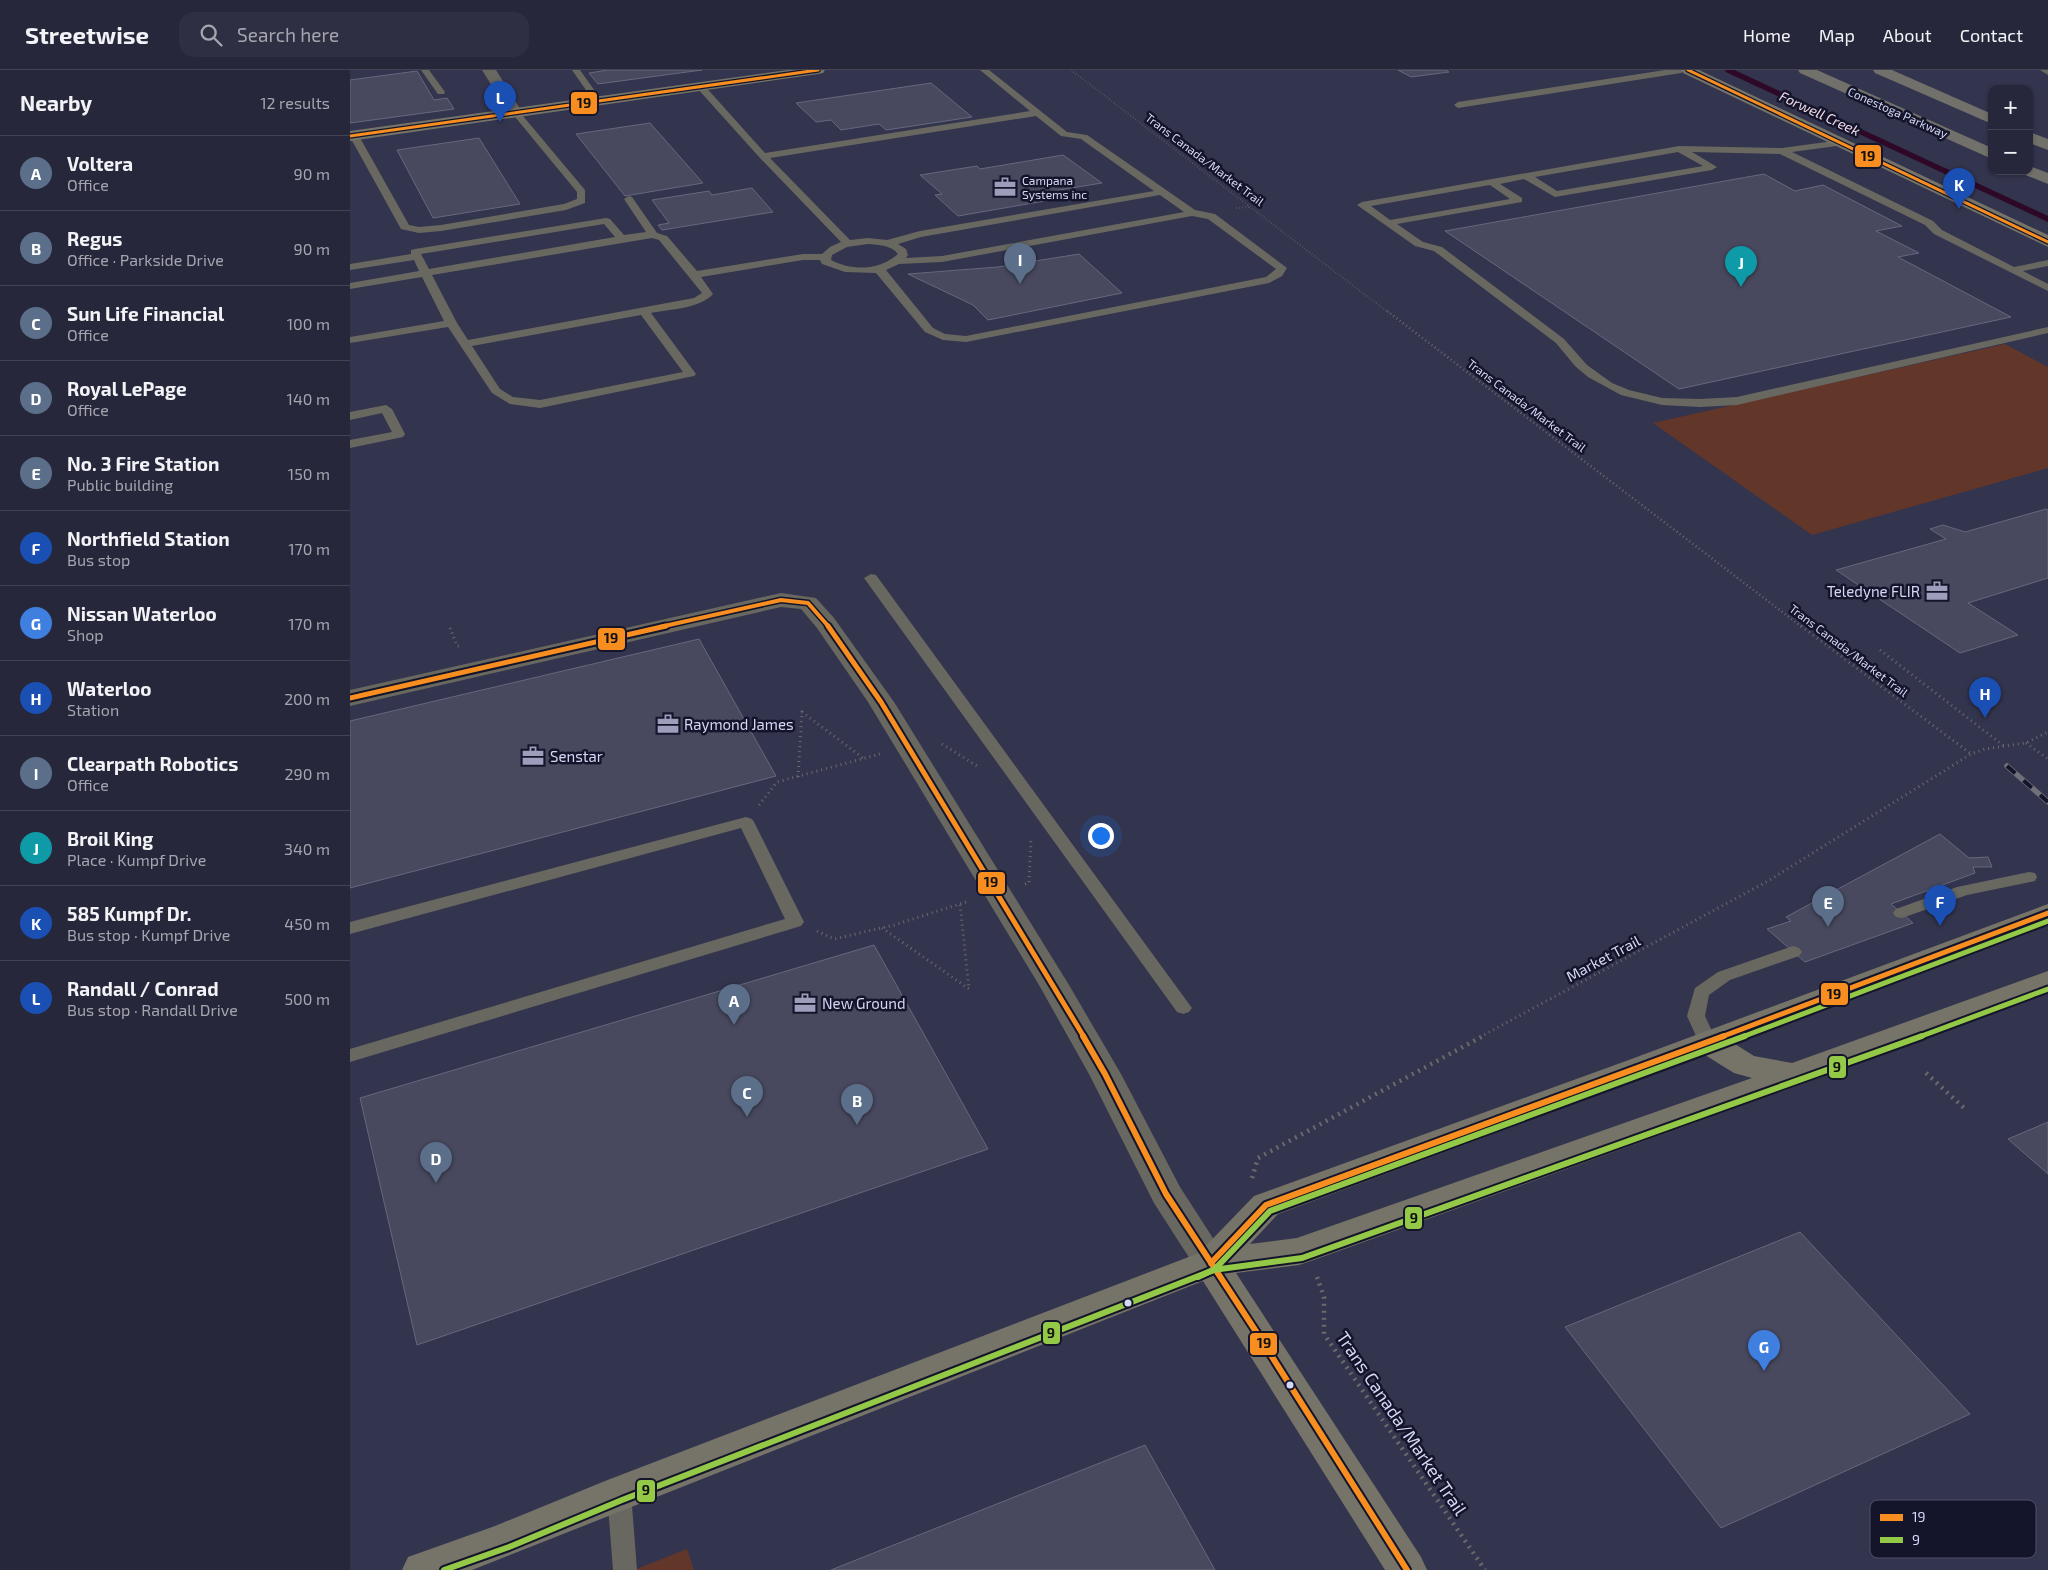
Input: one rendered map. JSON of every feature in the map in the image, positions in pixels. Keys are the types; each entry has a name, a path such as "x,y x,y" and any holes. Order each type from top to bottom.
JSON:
{"highway":[{"name":"Conestoga Parkway","path":"1805,70 1988,152"},
{"path":"1880,70 1988,118"},
{"path":"2033,139 2048,145"},
{"path":"2033,173 2048,179"}],"main road":[{"path":"352,136 785,72 818,70"},
{"path":"1688,70 2048,242"},
{"path":"1211,1263 1266,1204 1708,1042 2048,913"},
{"path":"422,1570 506,1540 619,1493 1211,1263 1299,1251 1794,1075 2048,981"},
{"path":"1708,1042 1745,1065 1794,1075"},
{"path":"1211,1263 1407,1570"}],"street":[{"path":"489,70 515,112"},
{"path":"350,698 781,600 808,603 826,623 881,702 986,871 1100,1066 1166,1194 1211,1263"}],"lane":[{"path":"425,70 441,92"},
{"path":"576,70 598,101"},
{"path":"984,70 1064,134 1084,137 1192,213"},
{"path":"1458,105 1681,70"},
{"path":"2044,70 2048,72"},
{"path":"700,86 763,156 848,243"},
{"path":"352,136 405,228 419,230 441,228 566,207 582,201 582,192 515,112"},
{"path":"763,156 1037,113"},
{"path":"1841,143 1782,151 1679,149 1362,205 1419,244 1438,249 1560,341 1574,359 1592,375 1620,391 1661,401 1698,404 1737,401 2048,330"},
{"path":"1526,176 1555,194 1712,167 1679,149"},
{"path":"1782,151 1929,223 1938,232 2048,288"},
{"path":"1388,223 1519,200 1491,182"},
{"path":"879,269 929,330 943,337 966,339 1269,280 1278,274 1282,268 1211,216 1192,213 942,259 898,261 879,269 840,269 826,262 825,257 828,251 848,243 868,241 889,243 920,234 1162,192"},
{"path":"629,199 653,235"},
{"path":"622,239 606,221 415,252 449,318 496,391 510,400 527,404 540,404 690,374 644,310"},
{"path":"350,286 653,235 663,238 708,294 697,301 466,344"},
{"path":"889,243 902,251 903,256 898,261"},
{"path":"350,267 417,256"},
{"path":"694,275 803,256 825,257"},
{"path":"2013,270 2048,263"},
{"path":"350,329 449,318"},
{"path":"350,340 449,318"},
{"path":"350,416 386,409 399,434 350,444"},
{"path":"871,578 1183,1008"},
{"path":"350,928 746,822 795,922 350,1056"},
{"path":"1902,913 1963,891 2029,877"},
{"path":"1708,1042 1696,1016 1701,992 1724,976 1793,952"},
{"path":"619,1493 625,1570"}],"path":[{"name":"Trans Canada/Market Trail","path":"1071,70 1731,574 1971,754"},
{"path":"1880,650 2004,746"},
{"path":"798,776 802,712 864,759"},
{"name":"Market Trail","path":"1252,1181 1258,1158 1768,882 1971,754 2026,743 2048,732"},
{"path":"2026,743 2048,759"},
{"path":"746,822 777,782 885,752"},
{"path":"795,922 834,938 881,928 973,900"},
{"path":"881,928 969,989 960,904"},
{"path":"1926,1073 1964,1108"},
{"name":"Trans Canada/Market Trail","path":"1322,1283 1324,1334 1485,1570"}],"shaded area":[{"path":"2005,344 2048,367 2048,468 1812,535 1653,423"},
{"path":"687,1549 694,1570 634,1570"}],"building":[{"path":"608,70 702,70 598,84 589,73"},
{"path":"1398,70 1446,70 1449,72 1411,77"},
{"path":"417,71 434,100 447,98 454,109 350,123 350,80"},
{"path":"931,83 972,117 886,130 879,124 841,130 831,120 816,122 796,103"},
{"path":"650,123 703,183 625,196 576,134"},
{"path":"479,138 520,204 433,218 397,150"},
{"name":"Campana Systems inc","path":"1063,155 1102,183 1053,191 1062,198 958,216 935,195 942,194 920,175 977,166 980,169"},
{"path":"1764,174 1795,191 1823,185 1902,226 1876,231 1919,253 1898,257 2011,317 1679,389 1445,231"},
{"path":"752,188 773,212 662,230 658,225 669,223 652,200 709,191 712,195"},
{"path":"1079,254 1122,293 988,320 973,305 908,274 998,267"},
{"name":"Teledyne FLIR","path":"2048,510 2048,578 1968,603 2018,635 1960,653 1836,570 1946,539 1930,529 1943,525 1965,532"},
{"path":"699,639 776,776 350,888 350,721"},
{"path":"1940,834 1969,858 1988,857 1992,867 1973,867 1975,873 1891,904 1913,923 1805,962 1767,929 1791,921 1786,917"},
{"path":"874,945 988,1149 417,1345 360,1098"},
{"path":"2048,1122 2048,1174 2008,1139"},
{"path":"1800,1232 1970,1414 1721,1528 1565,1327"},
{"path":"1145,1445 1215,1570 831,1570"}],"waterway":[{"name":"Forwell Creek","path":"1728,70 2048,219"}],"railway":[{"path":"2007,766 2048,802"}],"transit line":[{"name":"19","path":"350,136 818,70"},
{"name":"19","path":"1688,70 2048,242"},
{"name":"19","path":"350,698 781,600 808,603 826,623 881,702 1054,985 1105,1074 1166,1194 1257,1333 1407,1570"},
{"name":"19","path":"1211,1263 1266,1205 1637,1069 2048,913"},
{"name":"9","path":"444,1570 509,1547 622,1500 1214,1270 1270,1211 1640,1076 2048,921"},
{"name":"9","path":"1198,1277 1213,1270 1302,1258 1855,1061 2048,989"}],"place":[{"name":"Randall / Conrad","path":"500,122"},
{"name":"Campana Systems inc","path":"1005,187"},
{"name":"585 Kumpf Dr.","path":"1959,209"},
{"name":"Clearpath Robotics","path":"1020,284"},
{"name":"Broil King","path":"1741,287"},
{"name":"Teledyne FLIR","path":"1937,591"},
{"name":"Waterloo","path":"1985,718"},
{"name":"Raymond James","path":"668,724"},
{"name":"Senstar","path":"533,756"},
{"name":"Northfield Station","path":"1940,926"},
{"name":"No. 3 Fire Station","path":"1828,927"},
{"name":"New Ground","path":"805,1003"},
{"name":"Voltera","path":"734,1025"},
{"name":"Sun Life Financial","path":"747,1117"},
{"name":"Regus","path":"857,1125"},
{"name":"Royal LePage","path":"436,1183"},
{"name":"Nissan Waterloo","path":"1764,1371"}]}
